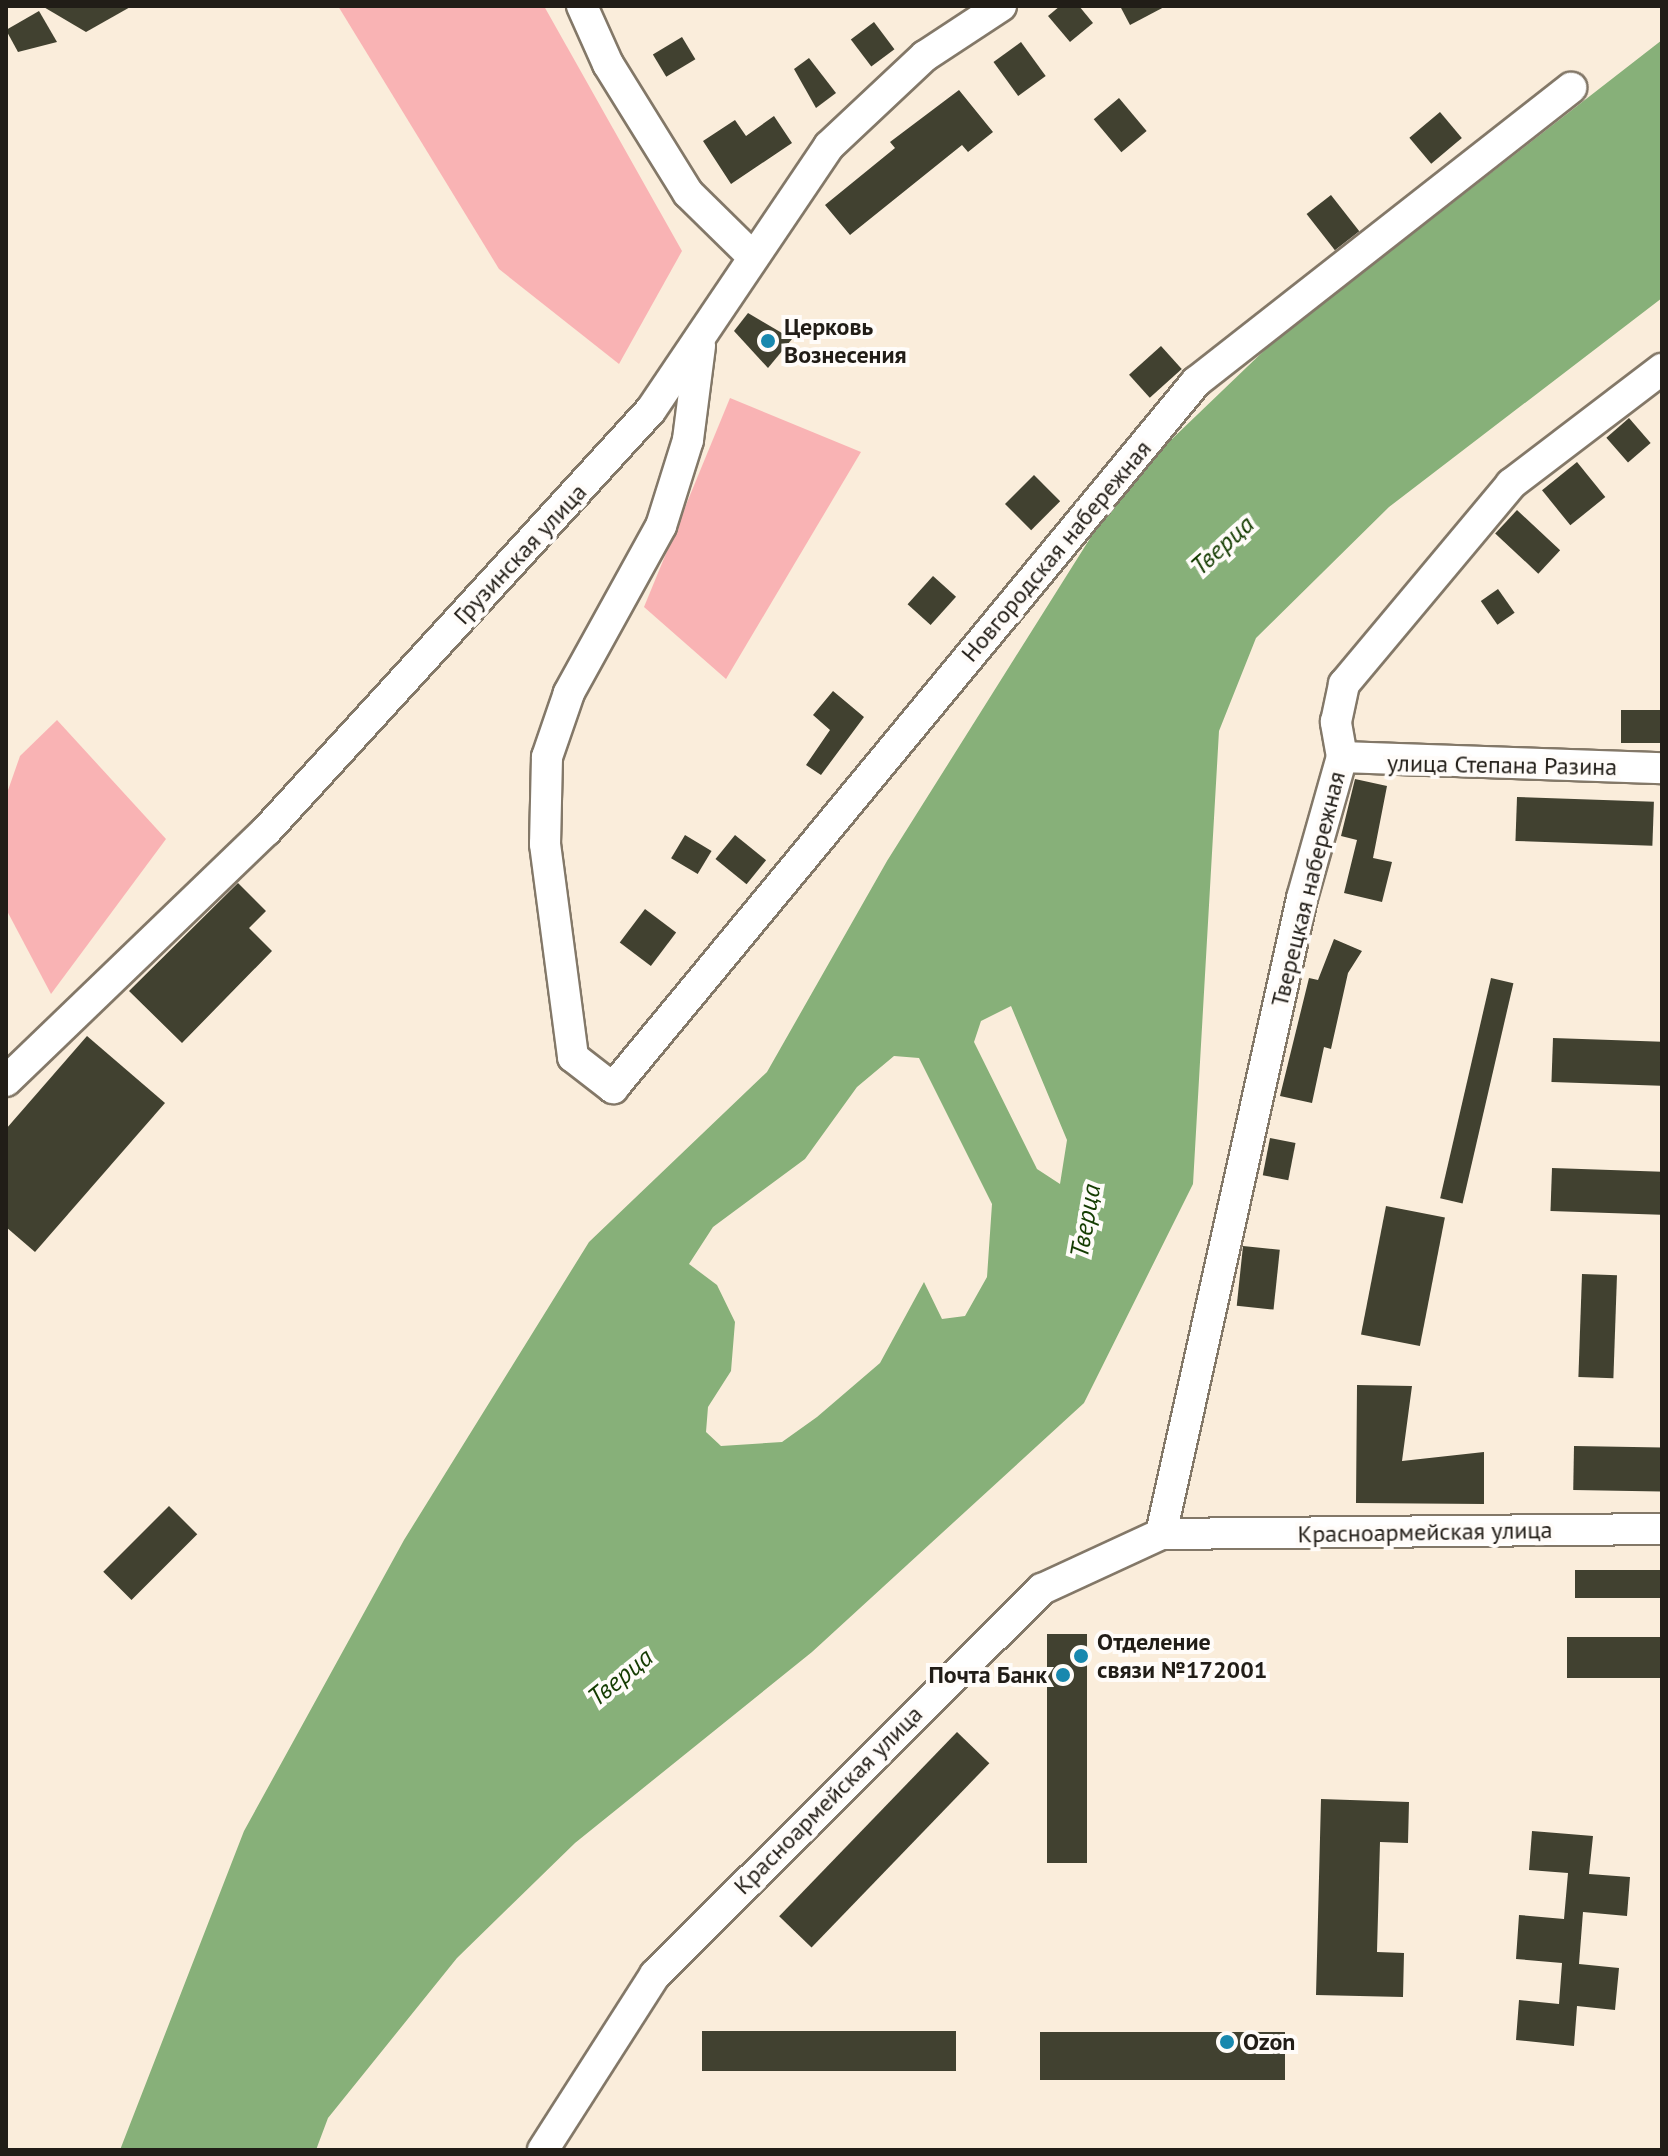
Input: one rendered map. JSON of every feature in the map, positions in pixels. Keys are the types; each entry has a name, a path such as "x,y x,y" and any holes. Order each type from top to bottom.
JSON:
{"street":[{"path":"582,6 608,64 688,193 752,256"},
{"name":"Грузинская улица","path":"6,1081 266,831 651,410 700,346 752,256 829,146 873,99 1001,6"},
{"name":"Новгородская набережная","path":"700,346 688,440 661,526 569,693 547,757 545,844 573,1057 613,1088 1196,382 1571,88"},
{"name":"Тверецкая набережная","path":"1161,1534 1302,898 1342,757 1336,722 1344,684 1368,650 1511,484 1662,369"},
{"name":"улица Степана Разина","path":"1342,757 1662,768"},
{"name":"Красноармейская улица","path":"543,2150 655,1975 1014,1610 1107,1554 1161,1534 1662,1529"}],"shaded area":[{"path":"338,6 544,6 682,251 619,364 499,269"},
{"path":"730,398 861,452 726,679 644,607"},
{"path":"57,720 166,839 51,994 6,909 6,796 20,756"}],"water":[{"name":"Тверца","path":"1662,40 1662,298 1389,507 1256,638 1219,731 1193,1184 1084,1403 812,1652 575,1843 457,1958 328,2118 316,2150 120,2150 244,1831 404,1540 589,1242 767,1072 887,861 1123,486 1272,343","holes":["1011,1006 1067,1140 1060,1184 1037,1169 974,1042 981,1021","894,1056 919,1058 992,1204 987,1277 965,1316 942,1319 924,1282 880,1363 817,1417 782,1442 721,1446 706,1432 708,1407 731,1371 735,1322 717,1285 689,1264 713,1227 805,1159 857,1087"]}],"building":[{"path":"42,6 132,6 86,32"},
{"path":"1060,6 1079,6 1093,23 1070,42 1048,16"},
{"path":"1120,6 1166,6 1130,25"},
{"path":"39,11 57,42 18,52 6,30"},
{"path":"874,22 894,49 871,67 851,39"},
{"path":"682,37 695,59 666,77 653,55"},
{"path":"1021,42 1046,76 1018,96 993,62"},
{"path":"809,58 836,93 816,108 794,69"},
{"path":"959,90 993,132 968,152 962,145 850,235 825,205 895,148 890,142"},
{"path":"1119,98 1147,131 1121,152 1094,119"},
{"path":"1440,112 1462,138 1431,164 1409,138"},
{"path":"774,116 792,143 731,184 703,141 735,120 746,136"},
{"path":"1331,195 1359,231 1335,250 1307,214"},
{"name":"Церковь Вознесения","path":"748,313 792,339 768,368 734,331"},
{"path":"1161,346 1182,369 1150,398 1129,375"},
{"path":"1629,418 1651,443 1628,463 1606,438"},
{"path":"1577,462 1605,497 1570,525 1542,490"},
{"path":"1034,475 1060,501 1031,530 1005,504"},
{"path":"1517,510 1560,550 1538,574 1495,533"},
{"path":"933,576 956,597 931,625 908,604"},
{"path":"1498,589 1515,613 1497,625 1481,601"},
{"path":"833,691 864,717 821,775 806,765 830,730 813,715"},
{"path":"1621,710 1662,710 1662,743 1621,743"},
{"path":"1355,779 1387,786 1373,858 1392,862 1382,902 1344,893 1357,840 1341,836"},
{"path":"1517,797 1654,802 1652,846 1515,841"},
{"path":"685,835 712,851 698,874 671,858"},
{"path":"735,835 766,860 747,884 715,859"},
{"path":"238,883 266,911 249,928 272,951 182,1043 129,991"},
{"path":"645,909 676,932 651,966 620,943"},
{"path":"1334,939 1362,951 1348,973 1331,1049 1324,1047 1312,1103 1280,1096 1309,978 1318,980"},
{"path":"1491,978 1513,983 1463,1203 1440,1198"},
{"path":"87,1036 165,1103 35,1252 6,1227 6,1129"},
{"path":"1553,1038 1662,1042 1660,1086 1551,1082"},
{"path":"1270,1138 1296,1143 1288,1180 1263,1175"},
{"path":"1552,1168 1662,1172 1660,1215 1550,1211"},
{"path":"1386,1206 1445,1217 1420,1346 1361,1335"},
{"path":"1243,1246 1280,1250 1274,1310 1237,1306"},
{"path":"1582,1274 1617,1275 1613,1378 1578,1377"},
{"path":"1357,1385 1412,1386 1402,1461 1484,1452 1484,1504 1356,1503"},
{"path":"1574,1446 1662,1448 1661,1492 1573,1490"},
{"path":"169,1506 197,1534 132,1600 103,1572"},
{"path":"1575,1570 1662,1570 1662,1598 1575,1598"},
{"path":"1047,1634 1087,1634 1087,1863 1047,1863"},
{"path":"1567,1637 1662,1637 1662,1678 1567,1678"},
{"path":"957,1732 989,1763 812,1947 779,1916"},
{"path":"1321,1799 1409,1802 1408,1843 1380,1842 1377,1952 1404,1953 1403,1997 1316,1995"},
{"path":"1532,1831 1593,1836 1589,1874 1630,1877 1627,1916 1583,1912 1579,1964 1619,1968 1615,2010 1577,2006 1574,2046 1516,2040 1519,2000 1559,2004 1562,1963 1516,1959 1519,1915 1564,1919 1568,1873 1529,1870"},
{"path":"702,2031 956,2031 956,2071 702,2071"},
{"path":"1040,2032 1285,2032 1285,2080 1040,2080"}],"place":[{"name":"Церковь Вознесения","path":"768,341"},
{"name":"Отделение связи №172001","path":"1081,1656"},
{"name":"Почта Банк","path":"1063,1675"},
{"name":"Ozon","path":"1227,2042"}]}
